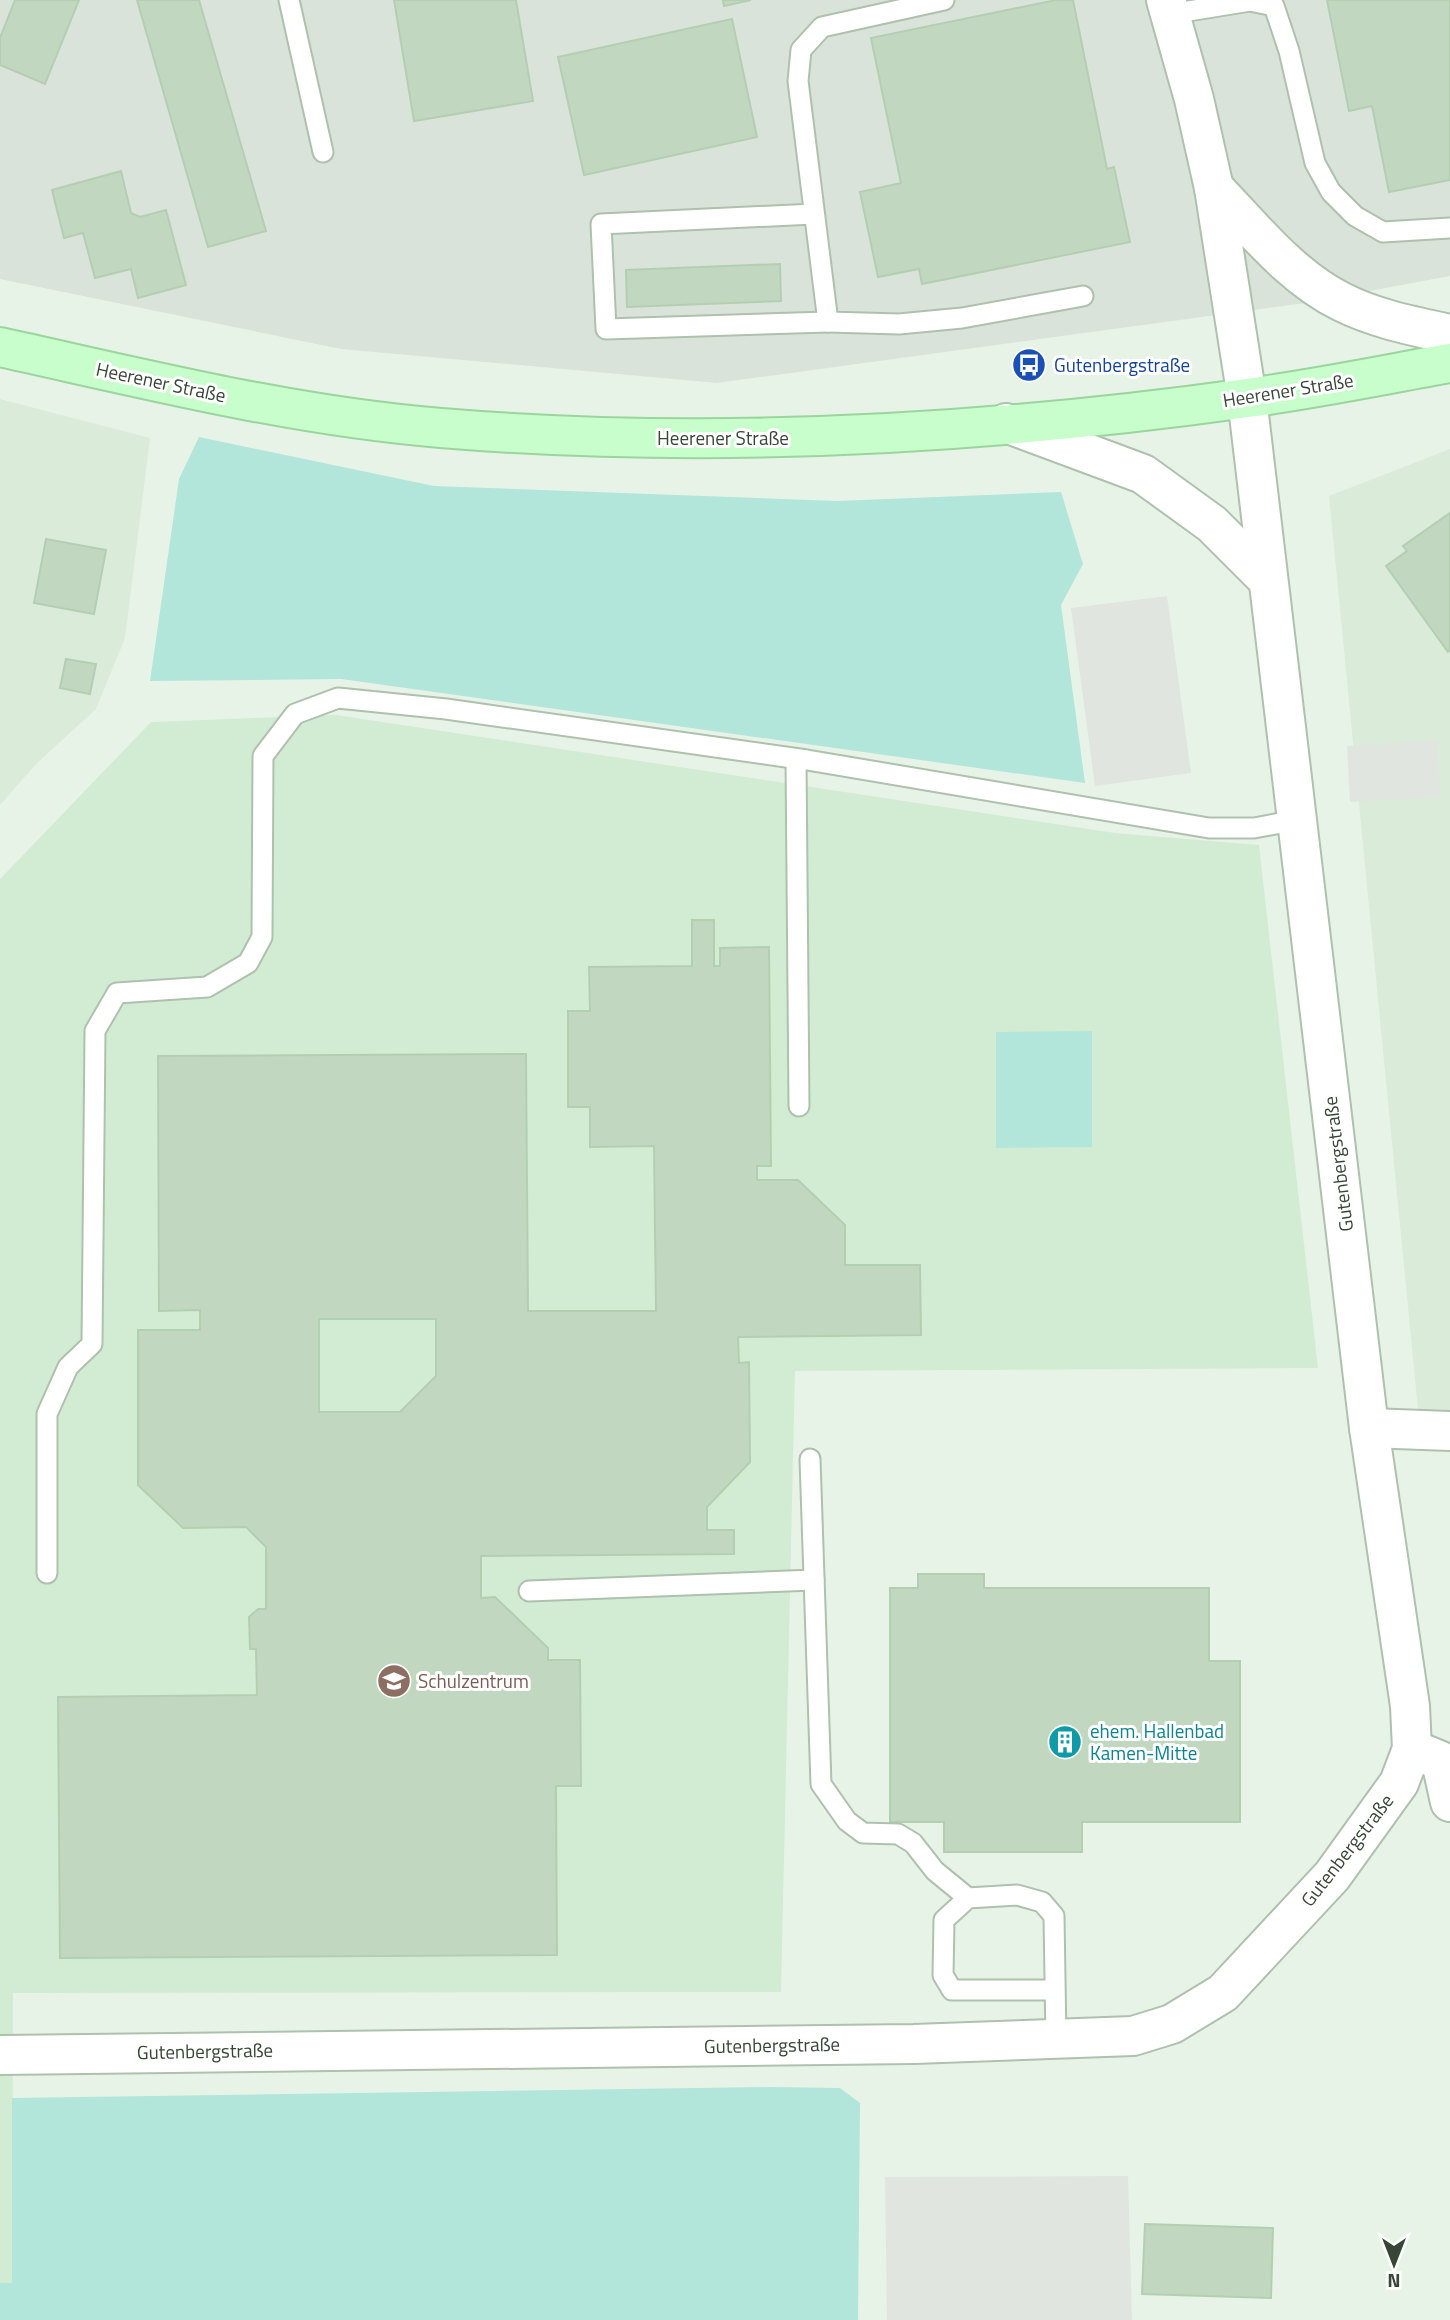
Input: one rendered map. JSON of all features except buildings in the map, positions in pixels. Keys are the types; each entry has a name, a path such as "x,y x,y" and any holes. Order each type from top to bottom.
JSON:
{"main road":[{"name":"Heerener Straße","path":"0,347 242,399 440,428 728,440 836,436 1006,424 1247,398 1450,363"}],"street":[{"name":"Gutenbergstraße","path":"0,2054 1056,2040 1133,2036 1172,2024 1223,1993 1332,1876 1399,1783 1412,1749 1410,1706 1369,1428 1247,398 1214,188 1194,99 1168,7"},
{"path":"1214,188 1296,271 1341,302 1392,322 1450,334"},
{"path":"1006,424 1143,474 1212,524 1267,579"},
{"path":"1369,1428 1450,1431"},
{"path":"1412,1749 1441,1761 1450,1802"}],"lane":[{"path":"289,0 323,152"},
{"path":"828,322 798,81 801,50 821,27 944,0"},
{"path":"1168,7 1251,0 1274,6 1289,51 1315,163 1331,192 1355,216 1383,232 1450,228"},
{"path":"814,214 601,224 606,329 828,322 899,324 962,318 1083,296"},
{"path":"47,1573 47,1414 68,1367 92,1344 95,1031 117,993 207,987 248,963 262,937 264,756 295,714 338,698 446,709 796,759 1209,828 1254,828 1297,820"},
{"path":"796,759 799,1106"},
{"path":"810,1459 821,1784 847,1821 863,1833 898,1834 935,1871 968,1898"},
{"path":"529,1591 814,1580"},
{"path":"1054,1990 952,1990 943,1975 944,1920 968,1898 1017,1895 1042,1902 1054,1916 1056,2040"}],"shaded area":[{"path":"0,0 1450,0 1450,276 1305,303 717,383 341,349 0,279"},
{"path":"0,399 150,438 125,638 96,709 36,764 0,805"},
{"path":"199,437 434,486 837,501 1061,492 1083,564 1061,605 1085,783 341,679 150,681 179,479"},
{"path":"1450,449 1450,1451 1422,1451 1329,496"},
{"path":"1167,596 1191,773 1095,786 1071,608"},
{"name":"Schulzentrum","path":"336,715 1115,833 1259,845 1318,1368 795,1371 781,1992 13,1993 12,2283 0,2283 0,879 151,722"},
{"path":"1437,740 1440,797 1350,802 1347,746"},
{"path":"1092,1031 1092,1147 996,1148 996,1032"},
{"path":"840,2088 860,2103 858,2320 0,2320 0,2283 12,2283 12,2098"},
{"path":"1128,2176 1132,2320 887,2320 885,2177"}],"place":[{"name":"Gutenbergstraße","path":"1029,365"},
{"name":"Schulzentrum","path":"394,1681"},
{"name":"ehem. Hallenbad Kamen-Mitte","path":"1065,1742"}]}
